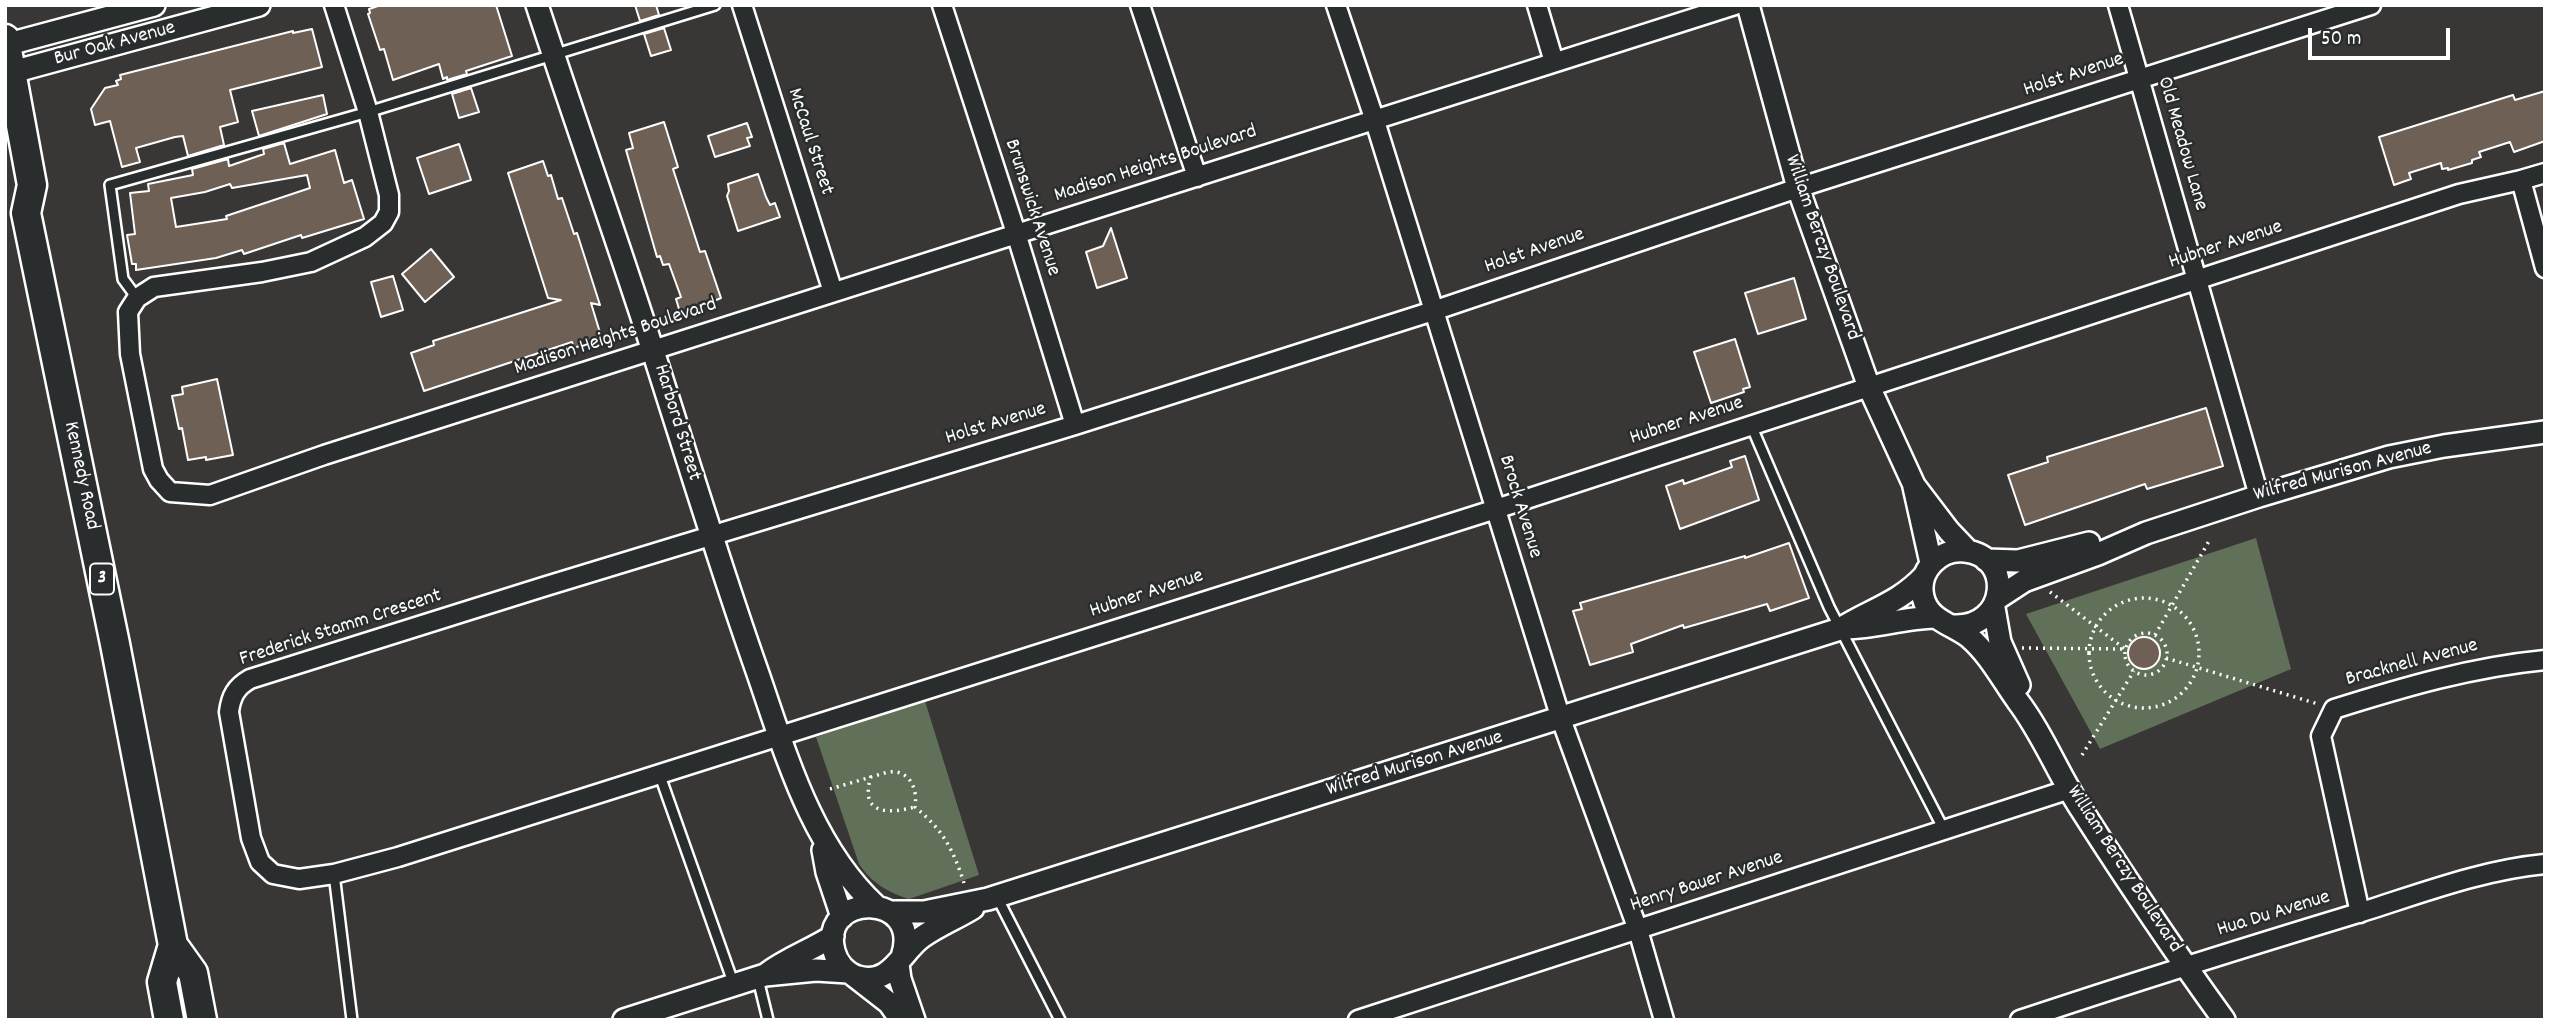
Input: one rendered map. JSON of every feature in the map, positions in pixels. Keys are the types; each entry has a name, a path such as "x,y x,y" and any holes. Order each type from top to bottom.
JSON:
{"main road":[{"name":"Kennedy Road","path":"6,43 8,74 32,185 26,213 115,644 173,945 193,973 202,1020"},
{"path":"5,193 26,213"},
{"name":"Kennedy Road","path":"169,1020 162,982 173,945"}],"street":[{"name":"Bur Oak Avenue","path":"6,43 154,5"},
{"name":"Bur Oak Avenue","path":"8,74 259,5"},
{"path":"137,298 154,287 262,272 311,262 365,237 383,223 388,212 389,195 368,112 334,5"},
{"name":"Harbord Street","path":"537,5 653,351 711,536 780,736 822,838 852,883 883,909"},
{"name":"McCaul Street","path":"742,5 833,292"},
{"name":"Brunswick Avenue","path":"942,5 1075,425"},
{"path":"1140,5 1197,177"},
{"name":"Brock Avenue","path":"1336,5 1374,118 1561,719 1638,930 1664,1020"},
{"path":"1537,5 1555,62"},
{"name":"Madison Heights Boulevard","path":"137,298 128,312 130,354 153,469 170,492 209,495 324,455 1735,5"},
{"name":"William Berczy Boulevard","path":"1748,5 1798,188 1869,387 1914,485 1943,523 1977,555"},
{"name":"Old Meadow Lane","path":"2118,5 2259,496"},
{"name":"Holst Avenue","path":"711,536 1075,425 1433,311 1798,188 2371,5"},
{"name":"Hubner Avenue","path":"780,736 1496,509 2459,194 2545,173"},
{"path":"2521,180 2545,268"},
{"name":"Wilfred Murison Avenue","path":"1996,603 2024,581 2146,533 2259,496 2389,457 2444,446 2545,432"},
{"name":"William Berczy Boulevard","path":"1914,485 1927,570"},
{"name":"Wilfred Murison Avenue","path":"1977,555 2018,561 2146,533"},
{"name":"Frederick Stamm Crescent","path":"711,536 250,679 240,685 230,701 229,712 251,838 260,862 273,873 299,879 334,874 398,857 780,736"},
{"path":"1954,551 1977,555 1997,577 1996,603 1977,624 1944,622 1923,598 1927,570 1942,555 1954,551"},
{"name":"Wilfred Murison Avenue","path":"1840,629 1864,614 1895,601 1927,570"},
{"name":"William Berczy Boulevard","path":"1996,603 2000,642 2030,716 2070,789 2185,966 2224,1020"},
{"name":"Wilfred Murison Avenue","path":"883,909 924,912 993,898 1840,629 1868,627 1901,619 1944,622"},
{"name":"William Berczy Boulevard","path":"1944,622 1983,652 2030,716"},
{"name":"Bracknell Avenue","path":"2360,913 2321,736 2334,709 2411,684 2499,664 2545,660"},
{"name":"Henry Bauer Avenue","path":"1358,1020 2070,789"},
{"name":"Harbord Street","path":"822,838 827,872 842,917"},
{"name":"Hua Du Avenue","path":"2020,1020 2360,913 2517,867 2545,864"},
{"name":"Wilfred Murison Avenue","path":"900,961 921,937 993,898"},
{"path":"901,1020 889,1003 851,973 835,956 833,936 842,917 854,908 883,909 897,919 905,937 900,961 901,979 914,1020"},
{"path":"762,976 786,959 833,936"},
{"path":"624,1020 762,976 816,970 873,978 883,976 900,961"}],"lane":[{"path":"137,298 122,279 110,185 368,112 715,5"},
{"path":"1752,425 1840,629 1944,830"},
{"path":"659,773 734,985"},
{"path":"334,874 352,1020"},
{"path":"993,898 1060,1020"},
{"path":"762,976 768,1020"}],"path":[{"path":"2155,635 2209,541"},
{"path":"2049,591 2125,649"},
{"path":"2147,597 2173,605 2192,622 2200,643 2198,668 2183,693 2168,704 2143,709 2115,701 2099,690 2090,672 2088,648 2095,626 2109,610 2121,602 2147,597"},
{"path":"2137,635 2155,635 2165,645 2166,658 2160,670 2147,675 2134,671 2126,661 2125,649 2137,635"},
{"path":"2022,648 2125,649"},
{"path":"2166,658 2334,709"},
{"path":"2082,755 2134,671"},
{"path":"830,789 897,771 911,781 917,795 915,807"},
{"path":"871,776 868,785 872,803 880,811 891,813 915,807"},
{"path":"915,807 944,835 965,885"}],"green space":[{"path":"2256,538 2291,669 2100,749 2026,614"},
{"path":"925,701 979,875 909,899 881,886 859,864 816,737"}],"building":[{"path":"381,5 496,5 512,56 447,80 447,77 443,79 439,64 393,80 384,49 380,50 368,14 369,9"},
{"path":"635,5 656,5 659,15 640,21"},
{"path":"664,28 671,50 651,56 644,34"},
{"path":"312,29 322,67 230,90 238,122 220,127 224,145 188,156 183,136 175,137 136,148 140,162 122,167 110,121 95,125 91,109 105,88 118,85 116,81 121,79 120,75 293,31"},
{"path":"471,88 479,112 459,118 452,94"},
{"path":"2545,91 2545,141 2514,152 2510,142 2479,152 2481,157 2472,160 2472,163 2448,170 2442,169 2441,163 2409,173 2411,179 2394,185 2379,137 2513,95 2515,100"},
{"path":"323,95 327,114 259,136 252,111"},
{"path":"664,122 678,167 673,169 700,252 705,251 721,298 687,312 679,309 676,299 681,297 669,264 663,265 660,256 657,257 626,150 633,148 629,133"},
{"path":"747,123 752,137 747,138 750,146 715,157 708,136"},
{"path":"284,143 290,164 335,150 344,183 352,180 364,219 302,238 301,235 244,254 242,250 216,258 136,270 136,264 132,264 127,235 135,234 130,193 149,191 148,184 193,175 192,169 228,159 229,166 264,154 263,149","holes":["307,175 310,188 226,216 227,219 176,227 171,198 230,184 232,188"]},
{"path":"459,144 471,180 429,194 417,158"},
{"path":"543,161 548,176 551,175 558,199 562,198 574,234 577,233 600,305 591,303 601,336 574,348 572,342 424,391 411,353 434,345 433,341 561,300 548,298 508,173"},
{"path":"758,174 770,205 775,203 780,217 738,231 727,196 728,184"},
{"path":"1111,228 1127,278 1097,288 1086,252 1103,246"},
{"path":"431,249 454,277 425,302 402,274"},
{"path":"393,276 403,310 381,317 371,282"},
{"path":"1794,278 1806,319 1758,334 1745,293"},
{"path":"1735,339 1750,387 1743,389 1744,392 1711,403 1694,352"},
{"path":"217,379 233,455 188,460 172,396 183,394 182,387"},
{"path":"2206,408 2223,466 2147,489 2145,484 2025,525 2008,475 2048,462 2047,457"},
{"path":"1745,456 1759,500 1680,529 1666,486 1683,480 1684,484 1732,467 1730,461"},
{"path":"1789,543 1809,598 1770,611 1767,604 1684,628 1683,625 1631,644 1633,652 1590,665 1573,611 1582,609 1580,603 1745,558"},
{"path":"2144,637 2156,641 2160,653 2156,665 2144,669 2132,665 2128,653 2132,641"}]}
